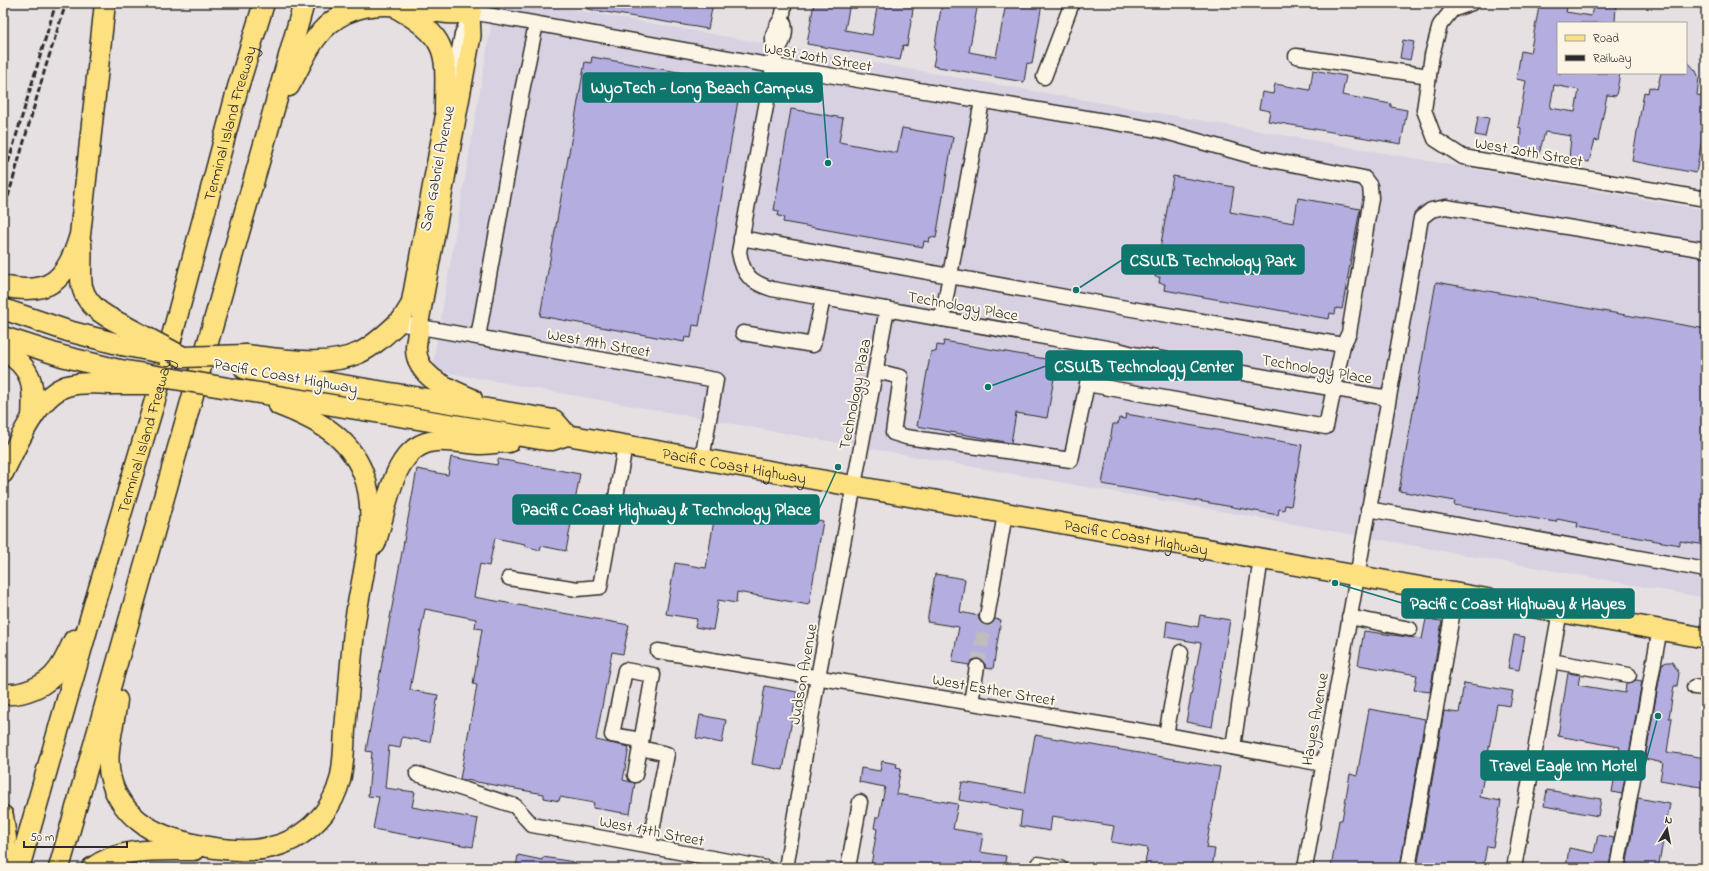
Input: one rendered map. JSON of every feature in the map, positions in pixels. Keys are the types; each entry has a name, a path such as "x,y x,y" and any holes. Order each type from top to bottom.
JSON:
{"highway":[{"path":"238,87 251,3"},
{"name":"Terminal Island Freeway","path":"19,868 94,605 155,400 238,87 264,3"},
{"path":"59,868 105,702 120,656 209,334 304,3"},
{"path":"451,3 472,8"},
{"path":"273,114 307,52 326,27 337,18 361,7 390,4 456,15 472,8"},
{"path":"390,4 422,23 432,32 440,46 446,67 445,112"},
{"path":"106,6 80,235 82,257 81,278 82,290 87,300 124,335"},
{"path":"3,286 24,290 38,289 48,285 58,278 70,262 80,235"},
{"name":"Pacific Coast Highway","path":"10,312 124,335 183,357 246,362 554,420 567,435"},
{"path":"246,362 335,360 359,352 383,337 398,323"},
{"path":"419,327 417,355 427,374 442,385 500,411"},
{"path":"6,345 24,366 31,379 33,394 32,418"},
{"name":"Pacific Coast Highway","path":"6,345 62,356 112,376 186,381 546,440 552,440 567,435 927,498 1005,514 1660,628 1706,638"},
{"path":"3,473 32,418 56,392 66,386 93,383 112,376"},
{"path":"92,868 101,861 128,853 220,849 259,850 287,842 299,836 318,819 331,802 341,772 356,614 369,531 370,500 363,472 355,458 336,434 321,423 305,415 240,390"},
{"path":"362,580 380,531 394,480 400,465 412,450 422,444 436,441 479,444 546,440"},
{"path":"3,694 27,691 53,677 62,665 94,605"},
{"path":"120,656 116,704 108,763 112,783 118,795 127,811 140,822 156,832 180,840 220,849"},
{"path":"3,816 6,838 4,868"}],"main road":[{"name":"San Gabriel Avenue","path":"419,327 472,36 472,8"},
{"name":"San Gabriel Avenue","path":"398,323 410,304 445,112"}],"street":[{"name":"Technology Place","path":"784,3 782,18 775,26 772,42 776,52 774,66 739,252 741,268 747,276 758,285 772,289 1133,354 1388,398"},
{"path":"1044,77 1072,3"},
{"name":"West 20th Street","path":"1472,3 1452,10 1440,25 1432,54 1424,110 1435,139 1463,157 1706,199"},
{"name":"West 20th Street","path":"472,8 536,24 774,66 1159,130 1255,157 1364,178 1370,186 1371,198 1349,333 1343,345 1326,427 1087,384"},
{"name":"San Gabriel Avenue","path":"445,112 453,84 462,34 472,8"},
{"path":"478,337 523,86 536,24"},
{"path":"1296,56 1429,76"},
{"path":"942,319 982,101"},
{"name":"Hayes Avenue","path":"1305,868 1421,218 1431,210 1446,207 1706,250"},
{"path":"741,238 1126,308 1343,345"},
{"path":"743,333 813,345 823,298"},
{"name":"Technology Plaza","path":"854,485 887,309"},
{"name":"West 19th Street","path":"398,323 716,380 702,459"},
{"path":"876,371 901,376 893,433 906,437 1071,460 1095,346"},
{"path":"509,578 577,589 600,587 625,446"},
{"name":"Judson Avenue","path":"786,868 818,677 854,485"},
{"path":"1368,509 1706,570"},
{"path":"987,617 1005,514"},
{"path":"1233,747 1262,558"},
{"path":"1408,868 1456,593"},
{"path":"1514,868 1560,611"},
{"path":"1349,617 1410,629"},
{"path":"1617,868 1660,628"},
{"name":"West Esther Street","path":"658,651 1166,735 1323,764"},
{"path":"1166,735 1181,652"},
{"path":"1551,661 1629,675"},
{"path":"971,702 977,667"},
{"path":"635,776 640,744 653,675 625,670 612,734 640,744 667,754 649,846"},
{"name":"West 17th Street","path":"417,774 515,806 532,825 766,868"},
{"path":"848,868 860,802"},
{"path":"1038,864 1060,868"}],"shaded area":[{"path":"495,3 536,3 1706,210 1706,598 432,370"}],"building":[{"path":"587,3 713,3 708,29 587,9"},
{"path":"814,3 850,3 845,30 872,35 878,3 914,3 907,46 903,45 900,60 807,44"},
{"path":"942,3 978,3 969,52 996,57 1006,3 1042,3 1032,64 1027,63 1024,82 933,66 936,51 934,50"},
{"path":"1543,3 1568,3 1566,12 1591,16 1593,7 1595,7 1596,3 1616,3 1615,22 1557,22 1557,74 1620,74 1616,96 1607,95 1598,141 1595,140 1589,162 1569,159 1571,136 1545,132 1539,154 1520,150 1521,128 1518,127 1526,81 1516,79 1521,51 1530,53 1539,7 1542,7","holes":["1554,85 1579,90 1575,112 1550,108"]},
{"path":"1403,40 1414,42 1410,60 1400,58"},
{"path":"592,57 736,82 735,88 740,89 699,326 693,325 691,338 685,337 684,342 540,316 585,62 591,63"},
{"path":"1687,61 1696,71 1699,78 1697,95 1706,97 1706,118 1696,173 1632,161 1644,92 1648,93 1649,87 1657,89 1661,74 1687,74"},
{"path":"1313,70 1346,76 1342,95 1391,104 1391,107 1407,110 1401,144 1268,121 1270,111 1259,109 1262,92 1273,94 1275,84 1310,90"},
{"path":"791,109 843,118 839,142 897,153 902,128 953,137 936,238 930,237 929,242 924,241 923,247 783,222 784,217 778,216 779,211 774,210"},
{"path":"1478,116 1489,118 1485,137 1475,135"},
{"path":"1173,176 1234,187 1230,212 1294,223 1298,198 1360,209 1342,309 1336,308 1335,314 1330,313 1329,319 1164,290 1165,284 1159,283 1160,277 1155,277"},
{"path":"1436,282 1706,329 1706,545 1680,541 1680,545 1577,527 1578,523 1557,519 1556,522 1454,505 1455,501 1399,491"},
{"path":"944,341 1057,361 1047,418 1016,413 1011,443 917,426 931,351 936,352 937,345 943,346"},
{"path":"1126,414 1302,445 1291,506 1285,505 1284,510 1279,509 1278,515 1102,484 1113,424 1118,424 1119,418 1125,419"},
{"path":"451,457 497,465 498,459 580,474 566,551 541,546 540,550 524,546 525,544 495,538 489,566 480,564 474,597 629,625 623,654 612,652 596,740 629,747 623,780 635,783 630,814 593,808 594,803 560,797 559,801 544,798 544,794 460,779 477,685 473,684 482,629 475,628 476,619 425,609 410,690 438,695 430,742 402,737 400,748 389,746 385,788 415,792 412,807 478,819 473,847 373,829 379,797 368,796 372,752 366,751 417,469 448,475"},
{"path":"717,502 823,521 809,605 737,592 736,603 718,600 713,630 695,627 697,619 666,614 675,563 706,568"},
{"path":"935,574 965,579 960,612 979,616 979,620 985,625 990,625 995,619 1001,620 993,669 985,668 985,664 979,659 974,659 969,665 952,662 959,627 927,622"},
{"path":"1200,615 1230,620 1212,727 1186,722 1201,643 1165,637 1167,621 1198,627"},
{"path":"1426,619 1442,621 1430,692 1414,690 1417,675 1358,665 1364,631 1422,639"},
{"path":"1514,635 1525,637 1519,670 1508,668"},
{"path":"1672,662 1679,673 1677,686 1674,686 1669,718 1672,718 1667,752 1706,758 1706,788 1660,780 1663,763 1645,759 1662,664"},
{"path":"1568,673 1580,675 1578,685 1625,693 1626,683 1636,680 1642,681 1622,794 1612,792 1620,747 1558,736"},
{"path":"1464,683 1513,691 1510,706 1497,704 1480,797 1501,801 1493,847 1487,846 1483,868 1417,868 1444,711 1459,713"},
{"path":"765,686 797,692 783,770 752,764"},
{"path":"1369,709 1425,719 1400,868 1331,868 1339,820 1342,820 1350,774 1357,776"},
{"path":"700,715 726,720 722,743 696,738"},
{"path":"1035,735 1220,767 1206,848 1215,849 1212,868 1144,868 1148,848 1111,842 1114,826 1052,816 1050,831 1020,826 1022,811 959,800 962,782 1025,793"},
{"path":"882,761 897,764 896,767 901,768 896,794 958,804 953,829 983,834 980,852 1006,856 1004,868 888,868 871,865 877,829 874,828 876,817 879,817 885,787 859,782 861,768 880,771"},
{"path":"1547,790 1601,799 1598,816 1544,806"},
{"path":"1638,798 1670,804 1658,868 1626,868"},
{"path":"1598,835 1614,838 1609,868 1566,868 1569,848 1594,853"},
{"path":"518,855 542,860 543,857 574,862 573,868 516,868"}],"tunnel":[{"path":"977,667 987,617"}],"railway":[{"path":"3,180 56,3"},
{"path":"3,214 45,69 66,3"}],"place":[{"name":"WyoTech - Long Beach Campus","path":"828,163"},
{"name":"CSULB Technology Park","path":"1076,290"},
{"name":"CSULB Technology Center","path":"988,387"},
{"name":"Pacific Coast Highway & Technology Place","path":"838,467"},
{"name":"Pacific Coast Highway & Hayes","path":"1335,583"},
{"name":"Travel Eagle Inn Motel","path":"1658,716"}]}
